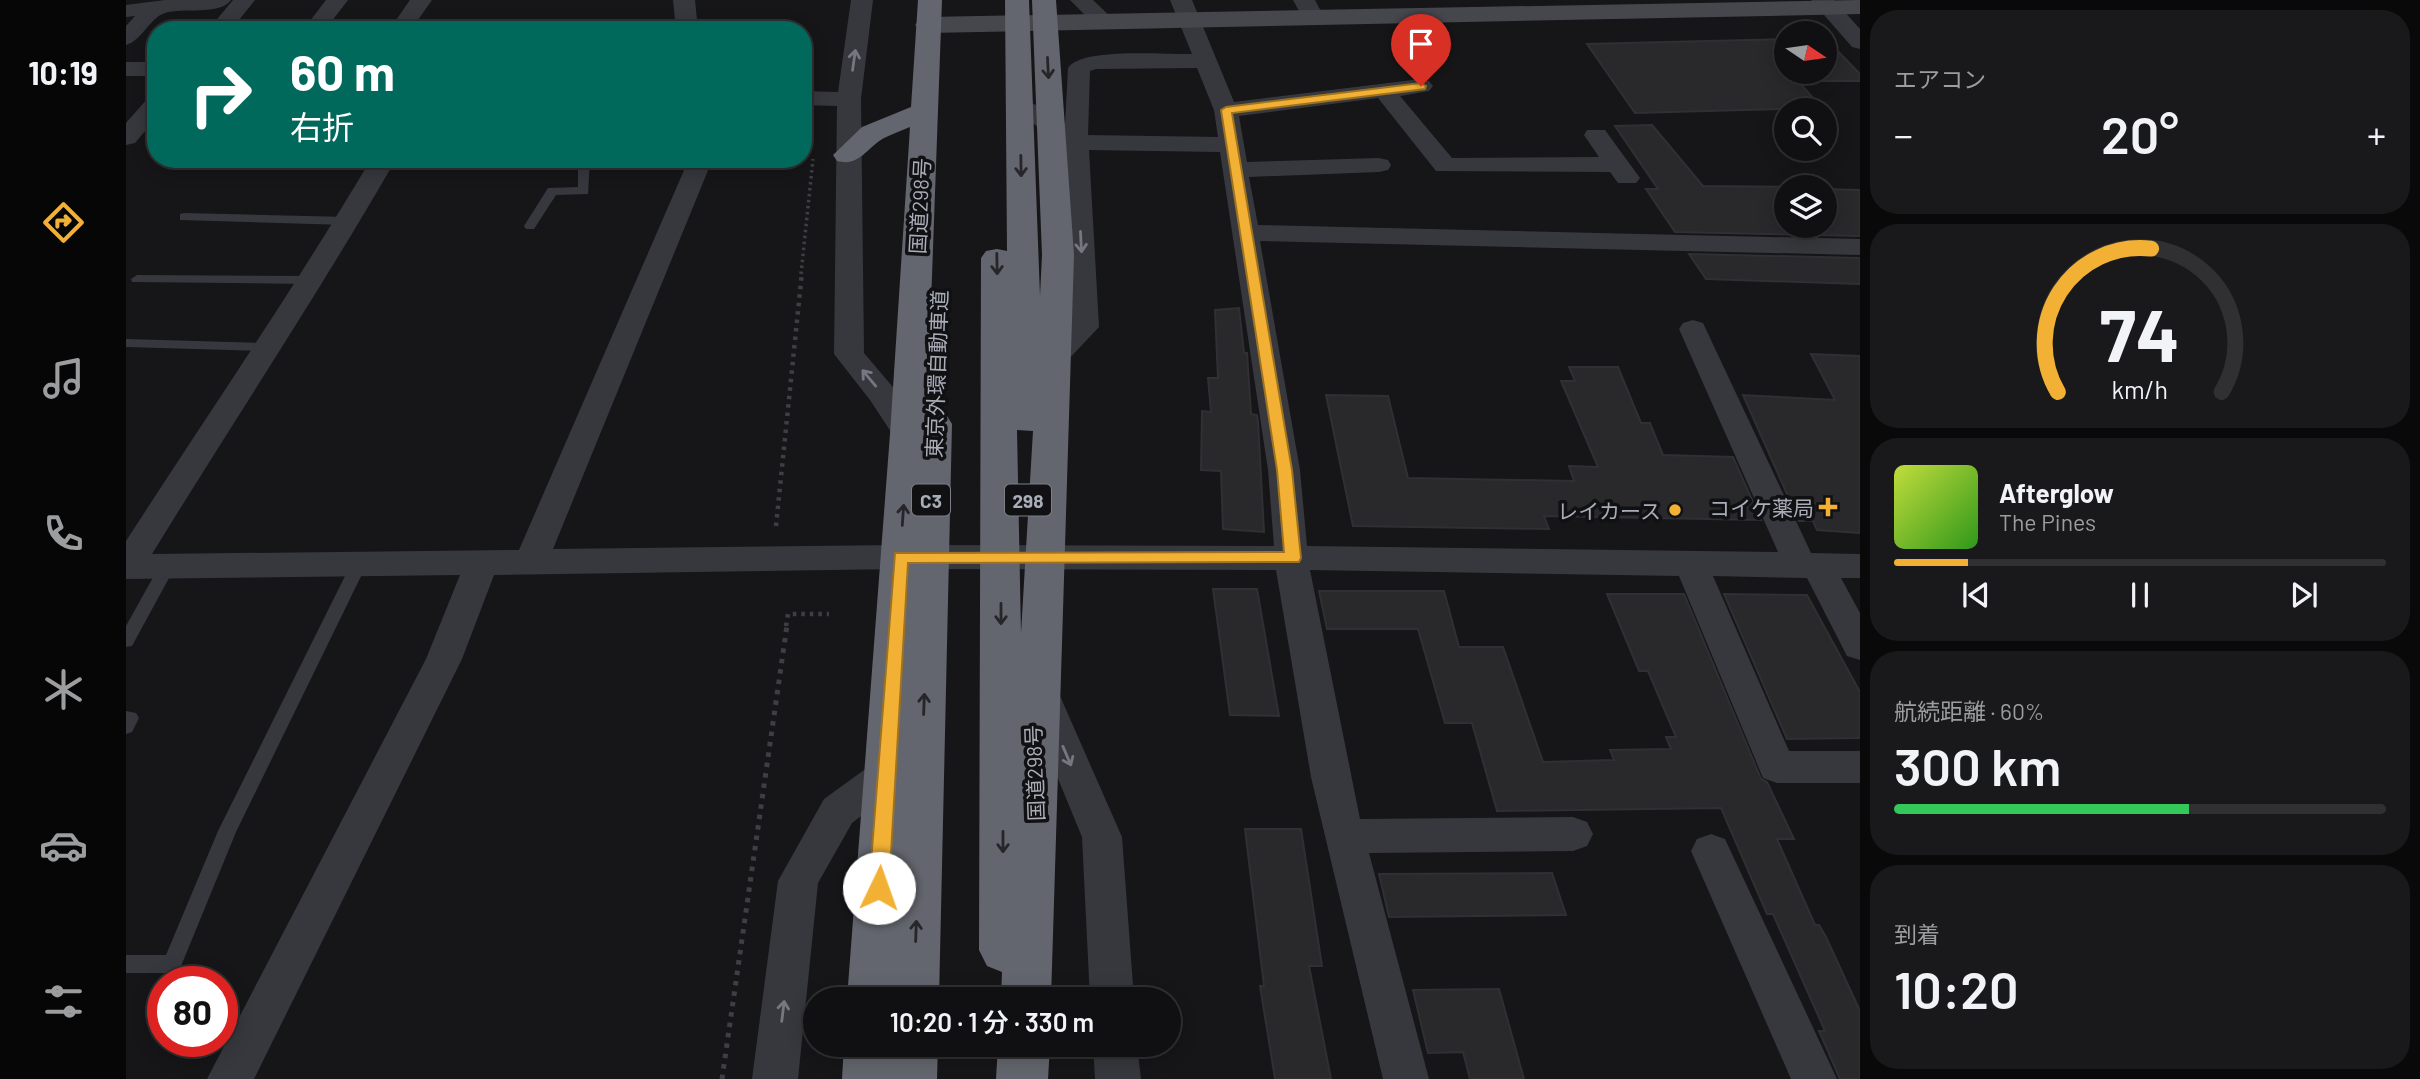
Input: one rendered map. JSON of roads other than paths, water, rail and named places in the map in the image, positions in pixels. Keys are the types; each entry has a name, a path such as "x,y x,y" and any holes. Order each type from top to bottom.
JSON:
{"highway":[{"name":"国道298号","path":"873,987 908,434 930,6"},
{"name":"東京外環自動車道","path":"914,987 937,360 930,6"},
{"name":"国道298号","path":"1018,6 1031,671 1041,987"},
{"path":"1004,987 1018,6"},
{"path":"1018,6 1058,255 1027,987"},
{"path":"847,155 873,132 924,111"},
{"path":"868,1079 869,1057"},
{"path":"911,1079 912,1057"},
{"path":"1004,1057 1005,1079"},
{"path":"1022,1079 1023,1057"},
{"path":"1042,1057 1043,1079"}],"street":[{"path":"226,21 244,0"},
{"path":"321,21 337,0"},
{"path":"406,21 421,0"},
{"path":"684,0 686,21"},
{"path":"862,0 849,99 849,354 881,393 908,434"},
{"path":"1081,0 1105,22"},
{"path":"126,11 207,1"},
{"path":"1825,4 1860,42"},
{"path":"930,6 1018,6 1105,22 1185,10 1825,4 1860,7"},
{"path":"126,38 156,8"},
{"path":"1185,10 1226,110 1284,470 1294,586 1330,776 1406,1079"},
{"path":"1027,385 1085,327 1076,142 1079,68 1093,62 1207,61"},
{"path":"126,69 147,69"},
{"path":"1226,110 1421,86"},
{"path":"1384,91 1445,166 1623,172 1596,135"},
{"path":"812,98 849,99"},
{"path":"1020,106 1076,142 1235,158 1379,165"},
{"path":"126,138 147,114"},
{"path":"127,567 265,346 313,280 379,168"},
{"path":"530,564 697,168"},
{"path":"1247,233 1860,247"},
{"path":"1693,329 1808,565 1860,646"},
{"path":"127,567 530,564 900,557 1293,558 1860,566"},
{"path":"1689,562 1777,766 1860,767"},
{"path":"230,1079 444,659 482,563"},
{"path":"1031,671 1102,836 1111,987"},
{"path":"775,1079 798,881 838,811 885,776"},
{"path":"1345,836 1573,834"},
{"path":"1711,851 1814,1079"},
{"path":"1116,1057 1118,1079"}],"lane":[{"path":"530,226 552,191 584,191 583,168"},
{"path":"184,217 347,221"},
{"path":"137,279 313,280"},
{"path":"126,343 265,346"},
{"path":"126,964 172,964 227,831 359,564"},
{"path":"126,641 167,567"},
{"path":"126,718 130,718 126,727"}],"place":[{"name":"コイケ薬局","path":"1828,507"},
{"name":"レイカース","path":"1675,510"}]}
